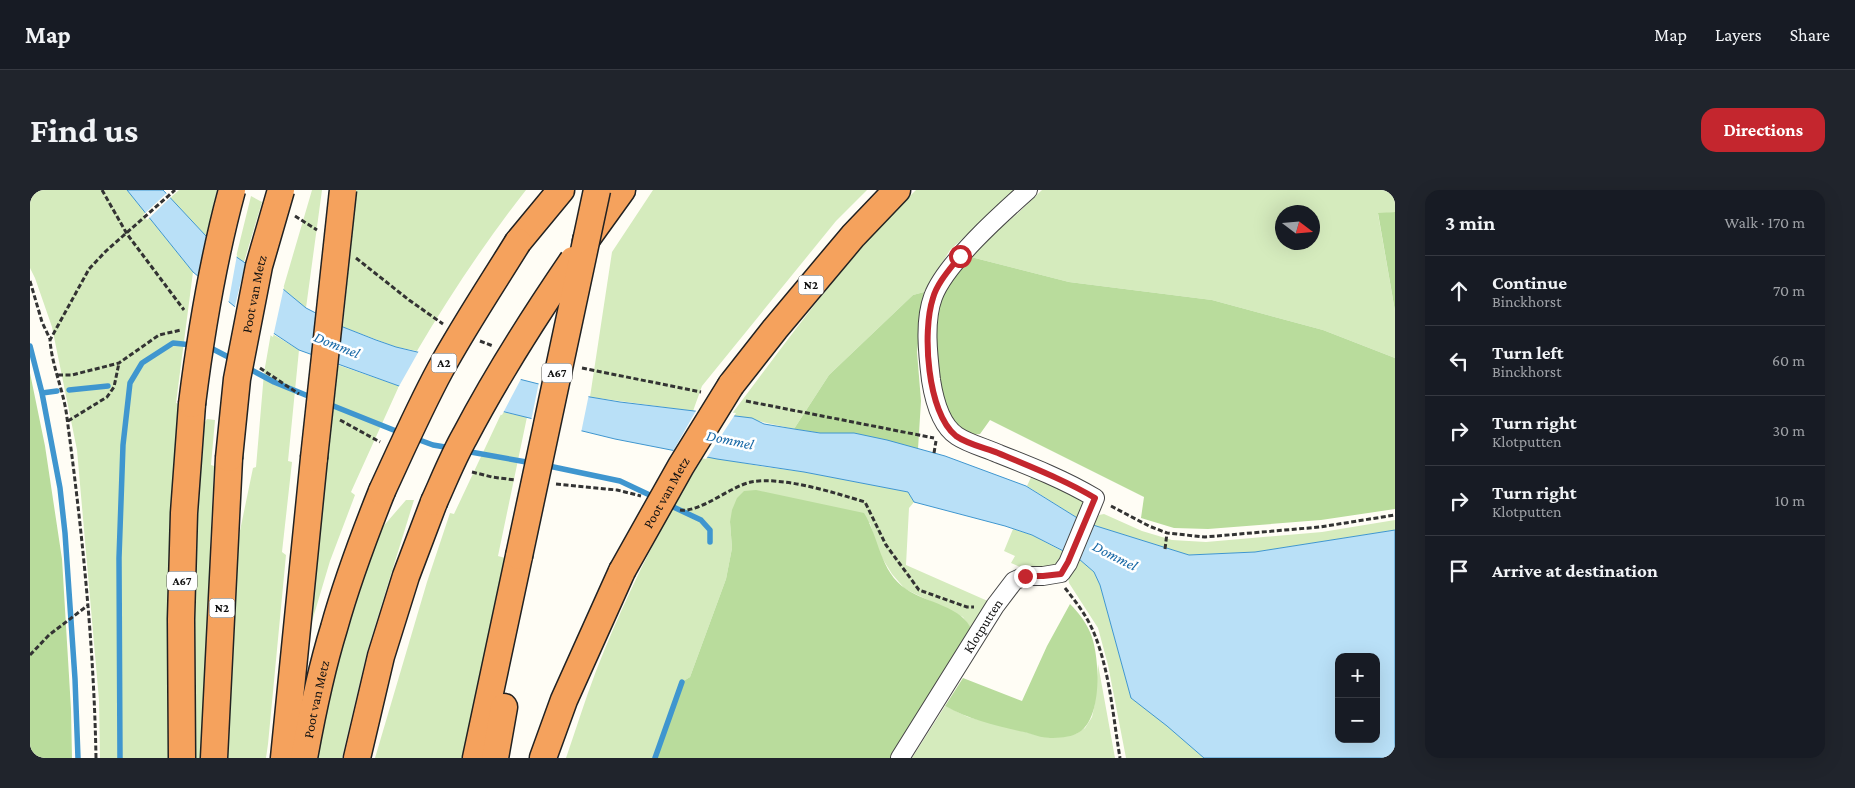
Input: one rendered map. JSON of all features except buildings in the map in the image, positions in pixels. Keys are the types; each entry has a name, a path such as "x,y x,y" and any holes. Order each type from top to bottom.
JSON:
{"highway":[{"name":"A67","path":"182,758 181,619 184,513 192,404 214,268 232,190"},
{"name":"Poot van Metz","path":"214,758 229,458 238,369 259,266 280,190"},
{"path":"284,758 343,190"},
{"name":"Poot van Metz","path":"304,758 321,674 334,628 359,550 382,491 417,414 467,324 518,242 561,190"},
{"name":"A67","path":"476,758 597,190"},
{"path":"357,758 384,647 406,576 434,502 488,392 515,347 622,190"},
{"name":"Poot van Metz","path":"543,758 567,692 622,571 681,466 731,386 775,328 853,236 897,190"},
{"path":"495,758 515,644 519,556"}],"street":[{"path":"1028,190 960,256 945,276 933,297 929,317 928,350 933,396 946,427 958,437 1038,470 1093,505 1064,568"},
{"name":"Klotputten","path":"900,758 995,606 1014,582 1025,576 1043,576 1064,568"}],"path":[{"path":"102,190 127,234"},
{"path":"50,340 89,269 106,251 175,190"},
{"path":"30,281 42,322 50,340 51,353 68,421 87,605 95,712 96,758"},
{"path":"58,375 72,375 119,363 159,335 180,331 186,324"},
{"path":"68,421 112,392 119,363"},
{"path":"934,453 937,438"},
{"path":"1093,505 1167,533 1205,537 1320,527 1395,515"},
{"path":"1165,549 1167,533"},
{"path":"1064,568 1062,583 1087,619 1100,652 1120,758"},
{"path":"30,655 49,635 87,605"}],"green space":[{"path":"30,190 127,190 193,272 176,403 179,404 175,758 100,758 99,700 77,450 52,327 30,268"},
{"path":"179,190 217,190 206,236 170,198"},
{"path":"312,190 322,190 306,308 283,289"},
{"path":"356,190 526,190 469,269 417,351 396,347 343,327"},
{"path":"653,190 867,190 836,221 702,386 693,411 590,397 612,252"},
{"path":"916,190 1017,190 950,250 924,292 913,295 829,375 794,429 731,415 842,271 890,216"},
{"path":"1042,190 1395,190 1395,212 1378,214 1395,311 1395,358 1323,330 1212,300 1069,282 967,256 1017,214"},
{"path":"251,196 262,202 244,262 236,257"},
{"path":"1395,212 1395,311 1378,213"},
{"path":"967,256 1069,282 1212,300 1323,330 1395,358 1395,509 1321,520 1208,529 1174,528 1141,518 1144,497 990,420 980,434 968,435 952,420 940,394 934,345 939,298"},
{"path":"924,292 917,352 921,401 918,449 854,433 820,433 794,429 829,375 913,295"},
{"path":"271,333 299,350 288,461 292,462 282,552 286,555 268,744 266,758 225,758 236,550 253,468 256,467 264,373"},
{"path":"338,365 399,386 351,492 355,495 330,561 302,655"},
{"path":"30,373 45,446 62,559 72,758 30,758"},
{"path":"502,412 527,417 498,556 505,558 463,758 375,758 427,582 450,513 454,514"},
{"path":"207,419 215,420 211,465 214,466 210,549 210,630 204,758 186,758 197,435"},
{"path":"704,456 804,472 908,492 914,502 909,508 906,565 990,602 972,631 963,617 905,589 892,574 879,553 870,523 730,522 732,548 726,579 690,677 682,682 655,758 566,758 596,671 619,616 659,534"},
{"path":"1033,473 1081,498 1085,504 1079,519 1027,486"},
{"path":"756,490 864,513 885,564 897,582 914,594 952,610 961,616 972,631 893,758 655,758 682,682 690,677 726,579 732,548 730,522 732,510 737,498 744,491"},
{"path":"406,500 414,500 367,652 342,758 314,758 338,647 374,537"},
{"path":"1104,514 1142,531 1172,540 1206,542 1322,532 1395,520 1395,530 1255,552 1189,555 1093,525 1099,515"},
{"path":"1013,529 1032,535 1066,553 1056,566 1020,567 1011,563 1015,556 1004,551"},
{"path":"1079,559 1094,572 1100,585 1131,698 1167,725 1204,758 1126,758 1108,665 1098,628 1069,583 1068,576"},
{"path":"1070,604 1082,617 1090,632 1096,656 1097,687 1095,702 1085,727 1071,736 1050,738 984,722 945,706 963,678 1022,701 1047,646"},
{"path":"1098,664 1115,758 912,758 945,706 968,717 1049,738 1076,734 1085,728 1092,717"}],"water":[{"name":"Dommel","path":"127,190 163,190 206,236 283,289 306,308 343,327 396,347 468,364 590,397 752,418 764,424 820,433 854,433 887,440 945,456 1026,486 1079,519 1093,525 1189,555 1255,552 1395,530 1395,758 1204,758 1131,698 1100,585 1094,572 1079,559 1032,535 914,502 908,492 804,472 717,459 615,439 399,386 299,350 240,311 193,272"}],"pier":[{"path":"168,192 172,196 147,220 143,215"},
{"path":"207,232 237,255 228,305 197,279"},
{"path":"246,261 284,287 273,337 234,310"},
{"path":"420,349 522,377 502,415 398,388"},
{"path":"539,382 589,394 581,433 531,421"},
{"path":"697,409 736,413 706,459 672,453"}],"waterway":[{"path":"120,758 119,558 123,445 130,383 142,363 173,343 192,345"},
{"path":"30,346 42,393 60,488 75,679 78,758"},
{"path":"207,346 234,360"},
{"path":"246,367 274,382 313,398"},
{"path":"69,390 108,386"},
{"path":"42,393 57,391"},
{"path":"326,403 401,433"},
{"path":"414,438 433,445 451,448"},
{"path":"465,451 532,463"},
{"path":"544,465 620,481 656,498"},
{"path":"667,504 701,520 710,530 710,542"},
{"path":"655,758 682,682"}],"route":[{"path":"960,256 945,276 933,297 929,317 928,350 933,396 946,427 958,437 1038,470 1095,498 1091,511 1061,574 1025,576"}]}
